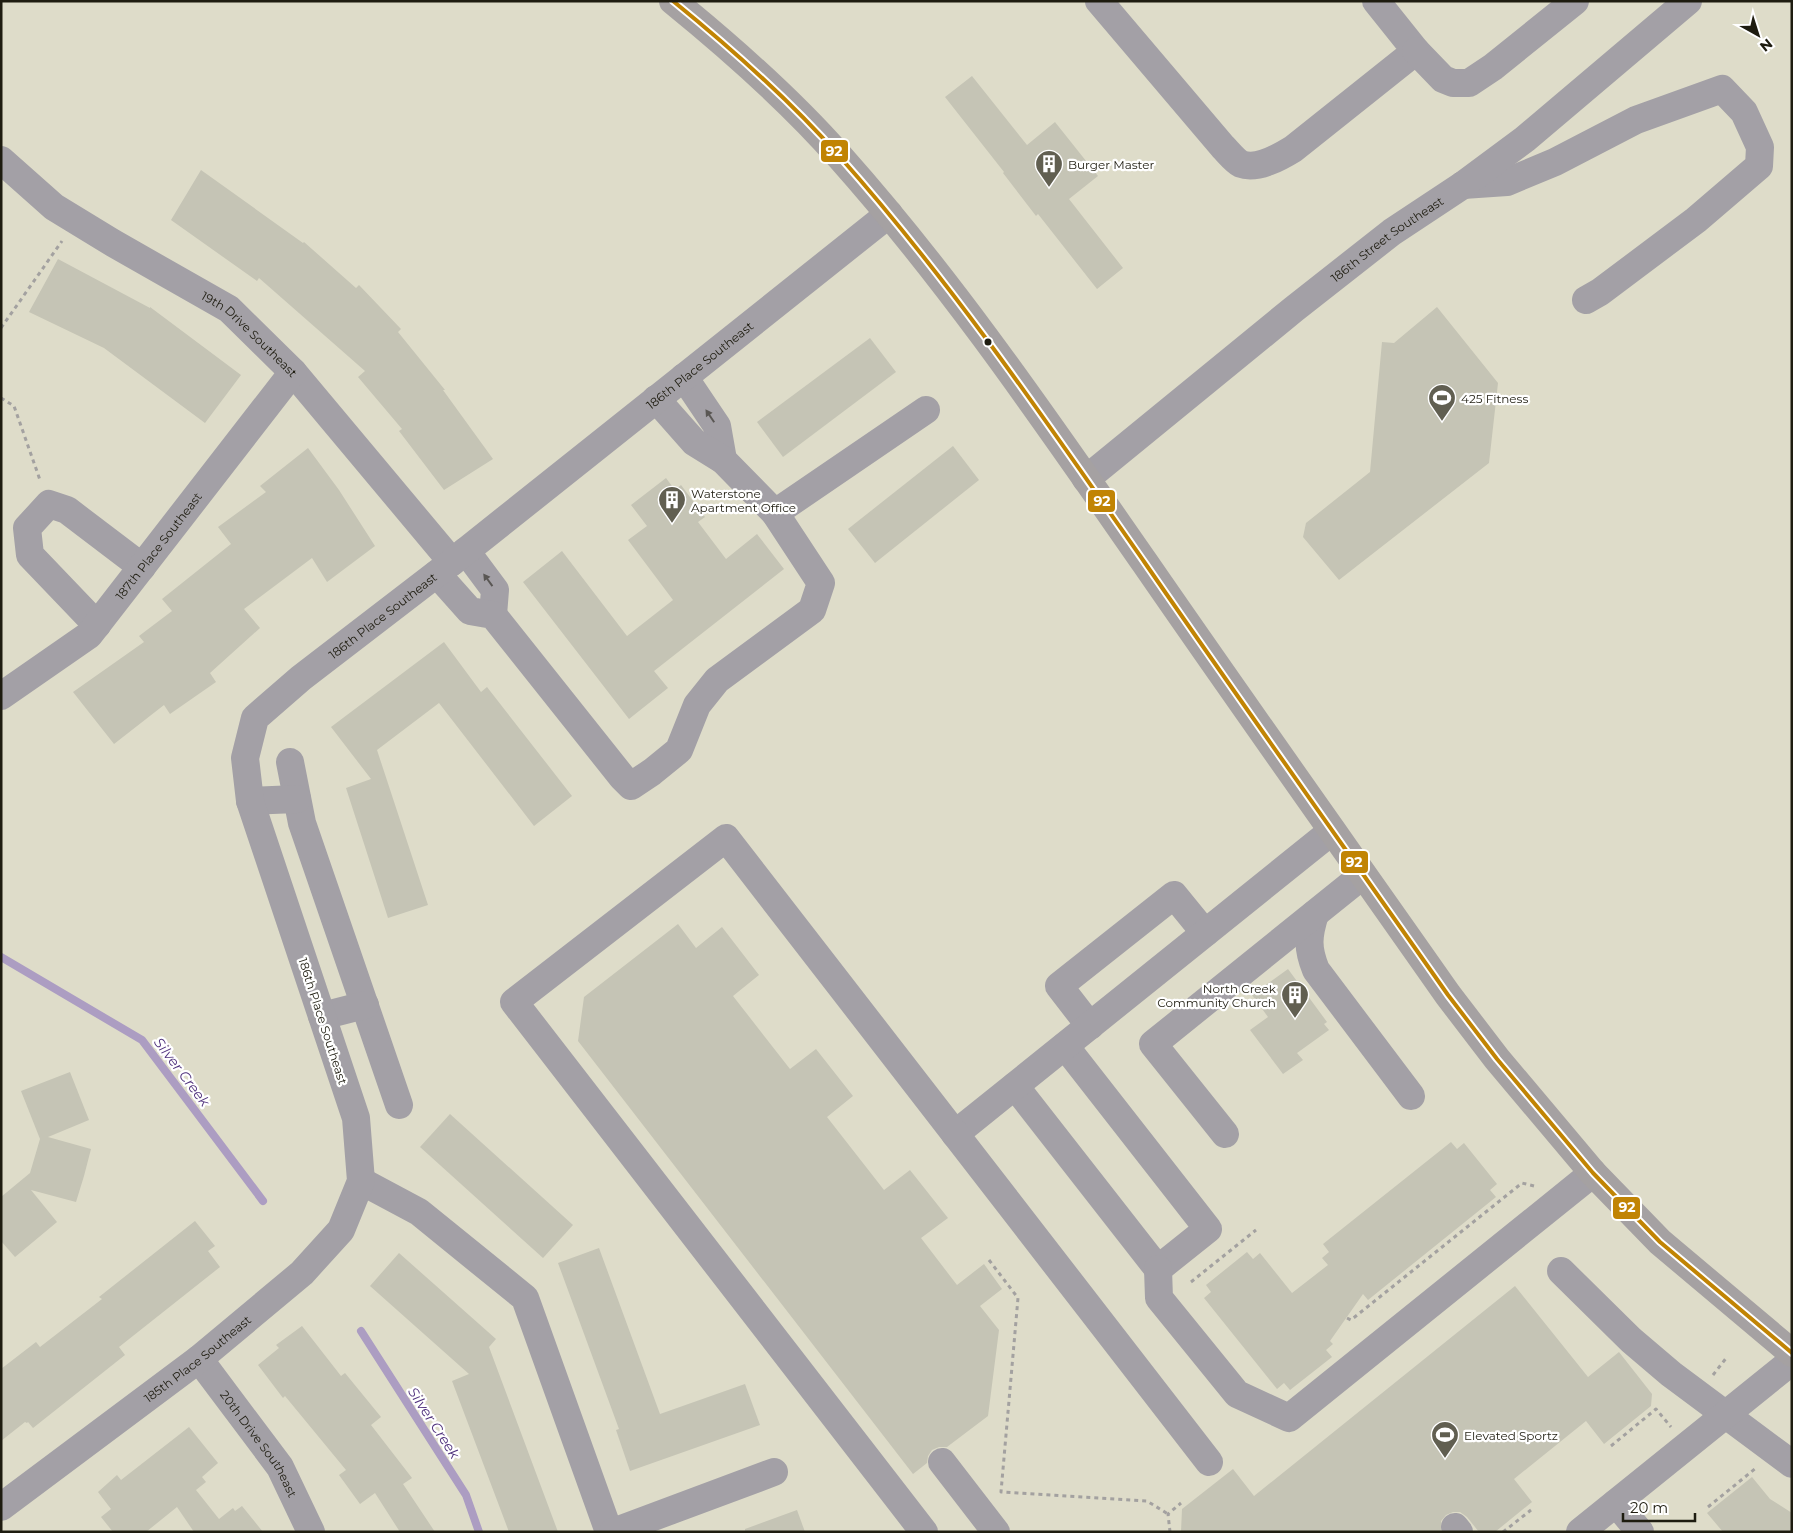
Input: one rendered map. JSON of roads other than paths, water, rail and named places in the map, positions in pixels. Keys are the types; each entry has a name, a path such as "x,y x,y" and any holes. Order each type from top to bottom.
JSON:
{"main road":[{"path":"681,3 766,81 838,155 889,214 978,327 1363,875 1496,1060 1593,1173 1660,1242 1792,1353"}],"street":[{"path":"1100,1 1223,148 1241,164 1259,165 1279,158 1293,149 1416,51"},
{"path":"1376,1 1416,51 1443,80 1453,83 1469,83 1493,67 1575,1"},
{"name":"186th Street Southeast","path":"1086,479 1294,309 1385,238 1464,185 1525,139 1688,1"},
{"path":"1464,185 1506,182 1555,162 1636,120 1722,89 1744,112 1760,147 1759,166 1696,220 1600,292 1586,300"},
{"name":"19th Drive Southeast","path":"1,160 54,207 229,309 293,372 452,562"},
{"name":"186th Place Southeast","path":"361,1182 356,1118 250,801 244,758 255,718 301,678 452,562 889,214"},
{"name":"187th Place Southeast","path":"1,696 89,635 293,372"},
{"path":"684,377 717,426 723,460"},
{"path":"452,562 470,611 493,615 593,744 622,777 631,786 652,772 679,750 697,705 717,680 812,610 821,583 775,513 723,460 694,442 656,399"},
{"path":"775,513 926,410"},
{"path":"97,625 30,555 27,528 49,504 67,510 142,567"},
{"path":"452,562 495,590 493,615"},
{"path":"290,762 302,823 400,1105"},
{"path":"250,801 298,799"},
{"path":"955,1134 1332,831"},
{"path":"924,1532 514,1002 726,838 1209,1462"},
{"path":"1225,1134 1152,1044 1363,875"},
{"path":"1090,1026 1059,986 1174,895 1205,934"},
{"path":"1314,914 1308,941 1310,956 1316,970 1410,1096"},
{"path":"322,1016 365,1005"},
{"path":"1065,1046 1208,1229 1158,1269"},
{"path":"1015,1086 1158,1269 1159,1298 1237,1394 1280,1426 1593,1173"},
{"path":"361,1182 419,1212 524,1298 611,1532 774,1472"},
{"name":"185th Place Southeast","path":"1,1507 199,1359 302,1273 341,1230 361,1182"},
{"path":"1561,1271 1631,1340 1680,1381 1783,1459"},
{"name":"20th Drive Southeast","path":"199,1359 280,1467 311,1532"},
{"path":"1580,1532 1792,1362"},
{"path":"942,1462 996,1532"},
{"path":"1616,1502 1640,1532"}],"waterway":[{"name":"Silver Creek","path":"1,957 142,1040 263,1201"},
{"name":"Silver Creek","path":"361,1331 466,1495 479,1532"}],"place":[{"name":"Burger Master","path":"1049,188"},
{"name":"425 Fitness","path":"1442,422"},
{"name":"Waterstone Apartment Office","path":"672,524"},
{"name":"North Creek Community Church","path":"1295,1019"},
{"name":"Elevated Sportz","path":"1445,1459"}]}
